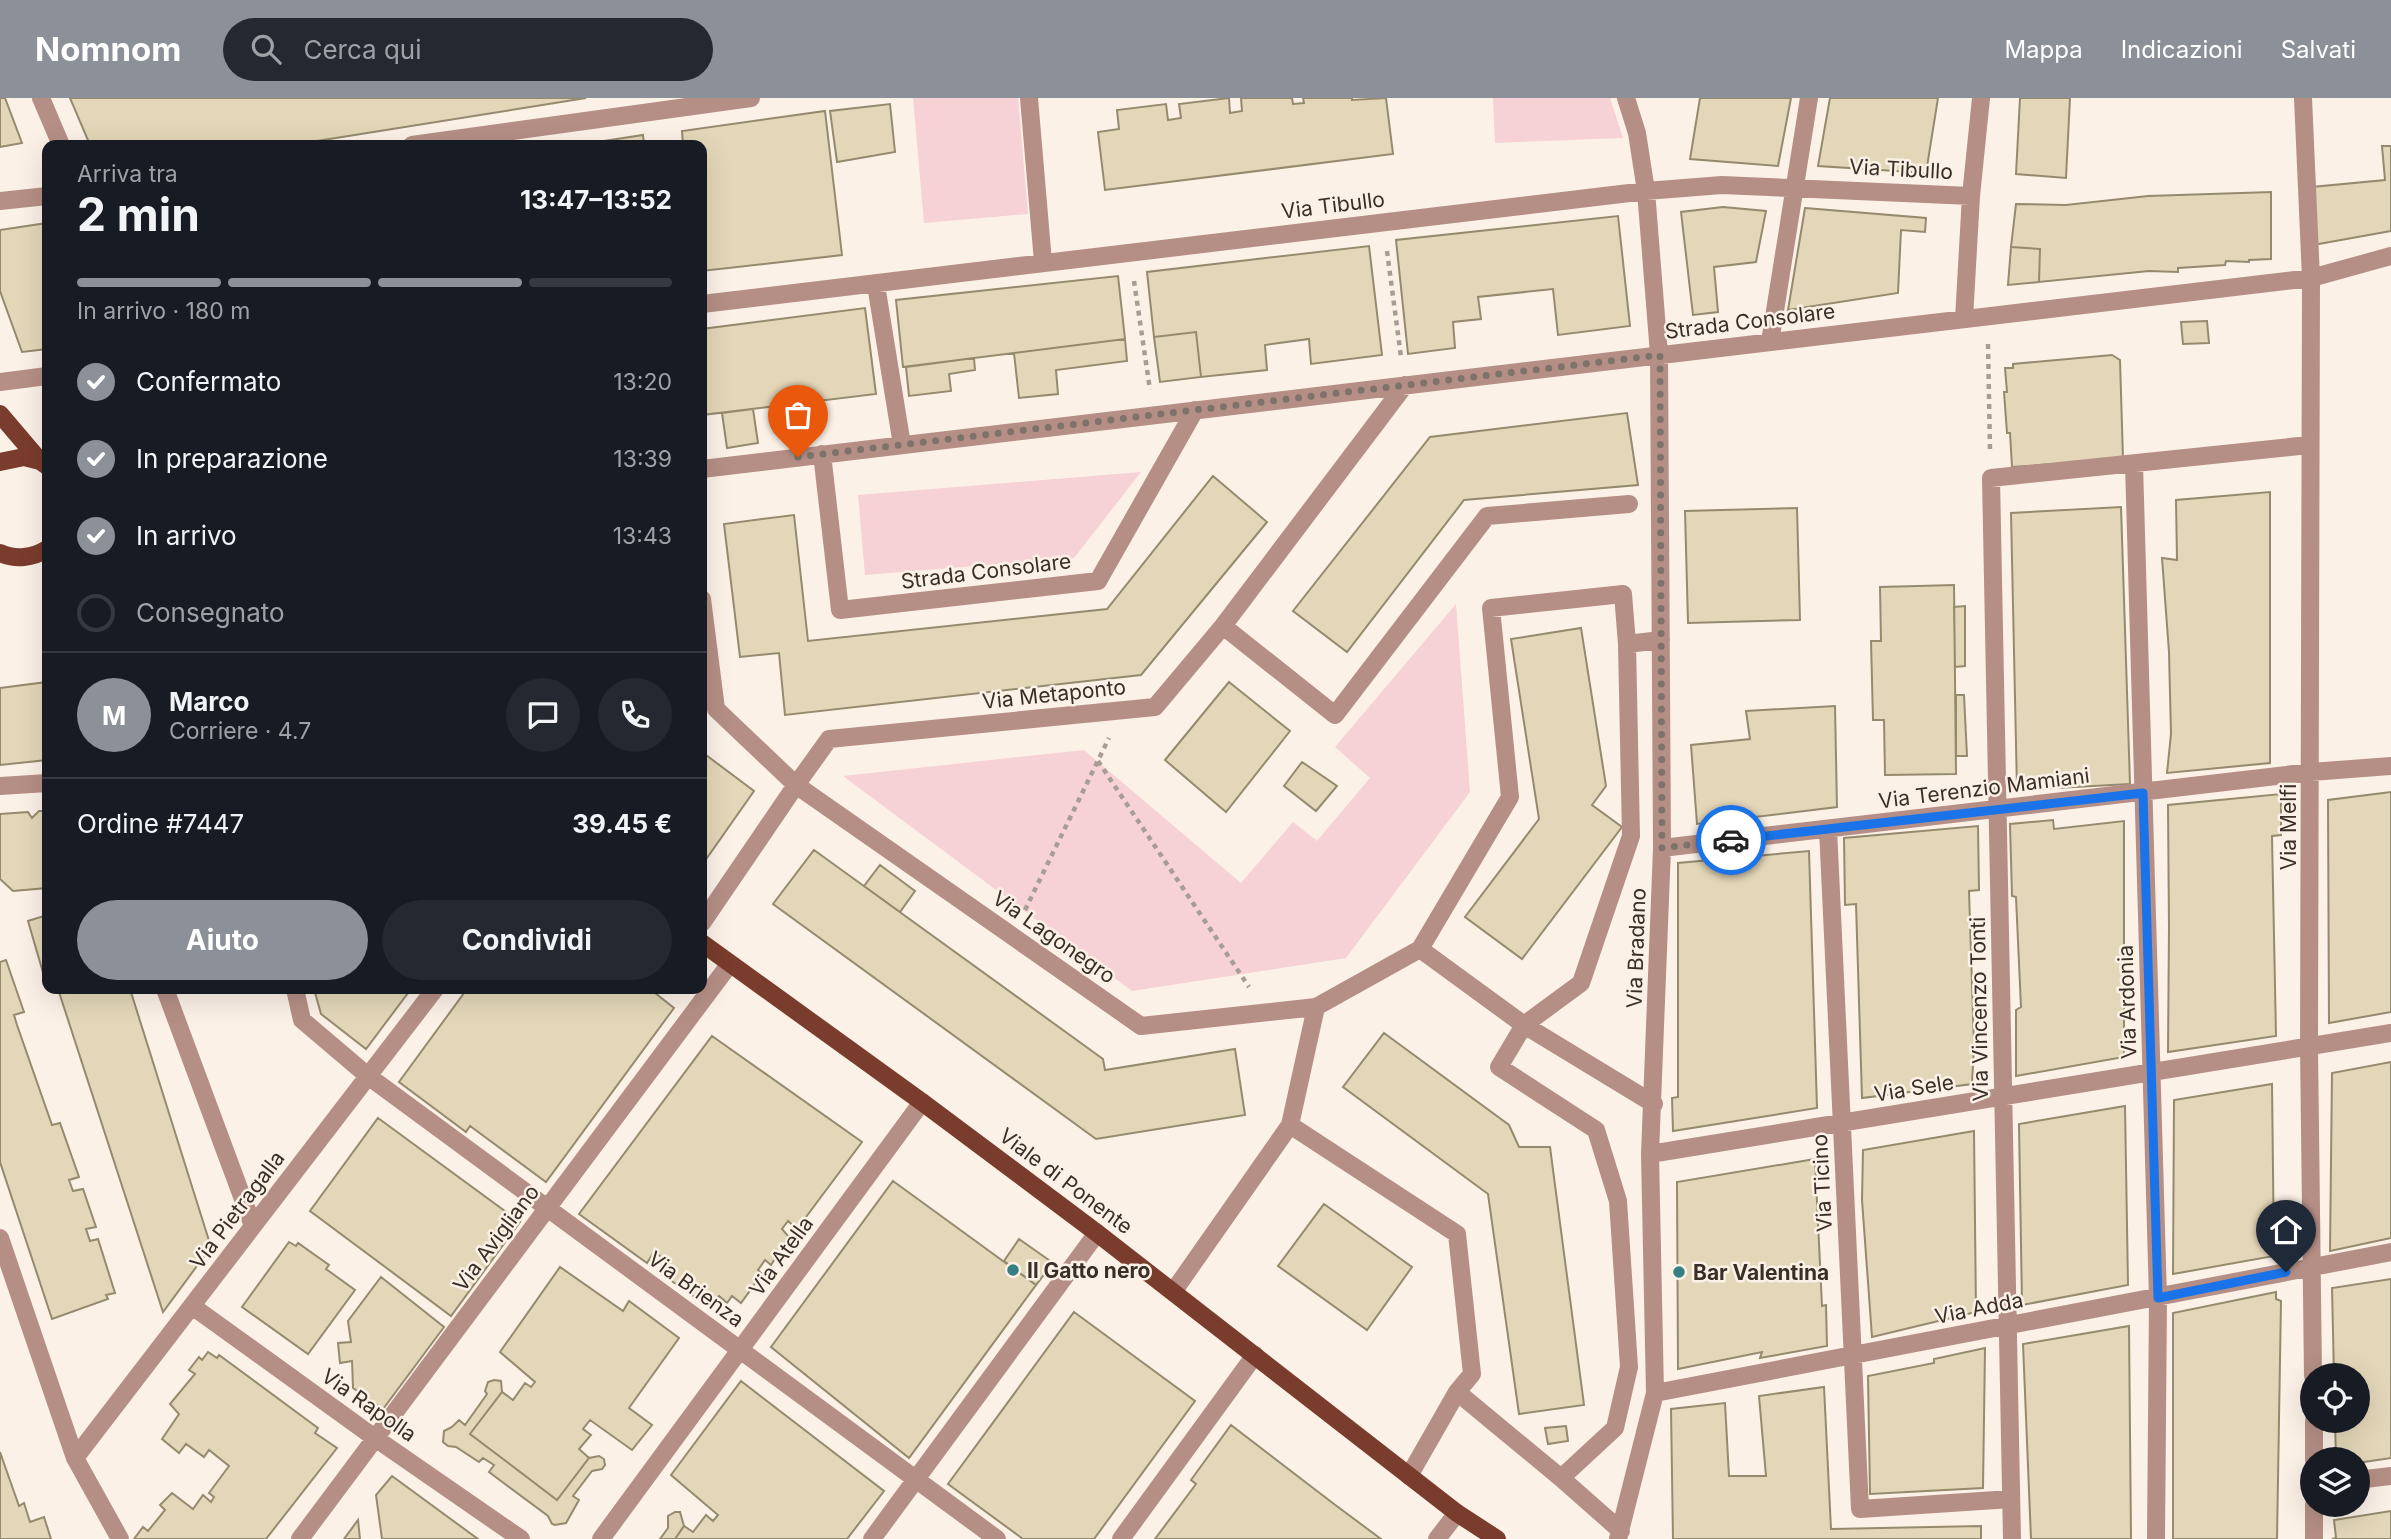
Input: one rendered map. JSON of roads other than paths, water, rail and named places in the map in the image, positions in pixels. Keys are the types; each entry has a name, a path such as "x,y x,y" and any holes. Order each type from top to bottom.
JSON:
{"main road":[{"path":"0,414 42,462"},
{"path":"0,463 24,457 42,463"},
{"path":"2,555 23,557 42,553"},
{"name":"Viale di Ponente","path":"707,947 922,1102 1097,1233 1457,1513 1497,1539"}],"street":[{"path":"41,98 59,140"},
{"path":"442,140 659,104 751,98"},
{"path":"1028,98 1043,262"},
{"name":"Via Bradano","path":"1620,1535 1655,1393 1650,1153 1662,848 1660,355 1646,191 1637,133 1626,98"},
{"path":"1770,342 1809,98"},
{"path":"1964,318 1971,196 1981,98"},
{"name":"Via Melfi","path":"2303,98 2311,278 2309,1047 2313,1363"},
{"name":"Via Tibullo","path":"707,303 1646,191 1722,185 1794,186 1971,196"},
{"path":"0,201 42,197"},
{"name":"Strada Consolare","path":"707,468 2311,278 2391,256"},
{"path":"876,285 902,445"},
{"path":"0,382 42,377"},
{"name":"Via Metaponto","path":"707,916 829,738 1155,707 1223,626 1405,385"},
{"name":"Strada Consolare","path":"822,454 840,610 1098,581 1195,410"},
{"path":"2134,464 2309,445"},
{"name":"Via Vincenzo Tonti","path":"2012,1539 1991,478 2134,464"},
{"name":"Via Ardonia","path":"2134,464 2158,1298 2156,1539"},
{"path":"1223,626 1335,715 1487,516 1629,503"},
{"path":"1173,1292 1290,1125 1316,1007 1420,949 1510,797 1491,608 1623,594 1627,644 1631,836 1581,983 1524,1025 1499,1068 1596,1130 1618,1202 1629,1367 1615,1428 1562,1478"},
{"path":"707,638 716,709 796,785"},
{"path":"1627,644 1661,640"},
{"name":"Via Terenzio Mamiani","path":"1662,848 2311,772 2391,766"},
{"path":"0,786 42,783"},
{"name":"Via Lagonegro","path":"796,785 1141,1026 1316,1007"},
{"name":"Via Ticino","path":"1828,829 1860,1509 2011,1499"},
{"path":"1420,949 1524,1025 1654,1104"},
{"name":"Via Avigliano","path":"300,1539 729,965"},
{"path":"167,994 253,1226"},
{"name":"Via Brienza","path":"296,994 302,1020 368,1076 997,1539"},
{"name":"Via Pietragalla","path":"75,1458 431,994"},
{"name":"Via Sele","path":"1650,1153 2391,1032"},
{"name":"Via Atella","path":"601,1539 922,1102"},
{"path":"1290,1125 1457,1234 1472,1374 1457,1392 1409,1476"},
{"path":"872,1539 1097,1233"},
{"path":"0,1238 75,1458 120,1539"},
{"name":"Via Adda","path":"1655,1393 2391,1252"},
{"name":"Via Rapolla","path":"192,1306 521,1539"},
{"path":"1121,1539 1255,1355"},
{"path":"1457,1392 1562,1478 1620,1535"},
{"path":"2370,1478 2391,1476"},
{"path":"1437,1539 1457,1513"},
{"path":"2314,1517 2314,1539"}],"place":[{"name":"Il Gatto nero","path":"1013,1270"},
{"name":"Bar Valentina","path":"1679,1272"}]}
